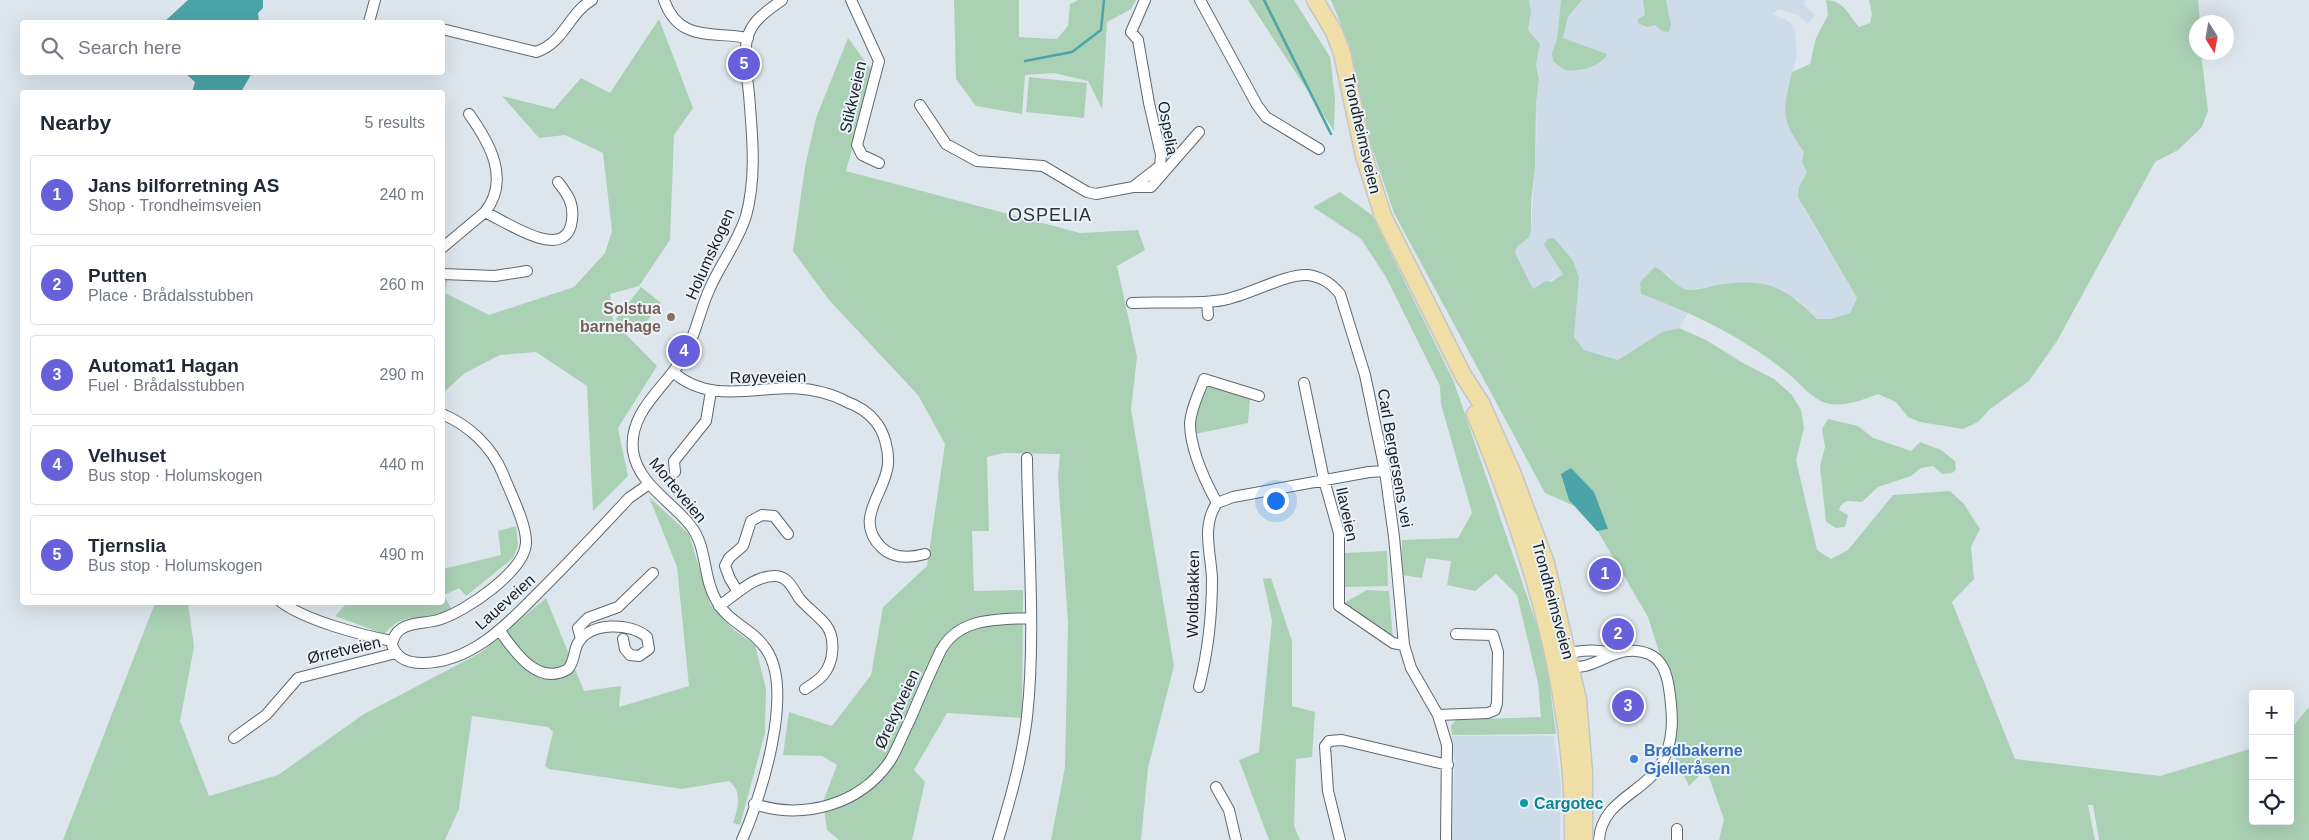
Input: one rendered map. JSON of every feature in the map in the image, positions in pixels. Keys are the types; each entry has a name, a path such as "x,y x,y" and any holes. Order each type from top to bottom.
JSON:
{"highway":[{"name":"Trondheimsveien","path":"1315,0 1334,32 1342,54 1364,156 1379,204 1463,375 1471,406 1500,476 1565,660 1583,745 1584,840"},
{"name":"Trondheimsveien","path":"1565,660 1573,840"}],"street":[{"path":"370,20 375,0"},
{"path":"445,30 536,52 552,44 582,8 592,0"},
{"path":"664,0 672,16 688,29 711,35 748,38 760,18 782,0"},
{"name":"Stikkveien","path":"851,0 879,61 857,145 862,155 879,163"},
{"name":"Ospelia","path":"920,105 946,144 977,161 1043,166 1087,192 1096,194 1134,187 1160,166 1161,155 1138,40 1131,32 1145,0"},
{"path":"1200,0 1257,105 1266,117 1318,149"},
{"name":"Holumskogen","path":"671,375 688,349 710,288 737,238 748,205 752,162 747,70 748,38"},
{"path":"445,245 485,212 496,186 496,159 486,138 469,114"},
{"path":"1134,187 1151,188 1199,132"},
{"path":"485,212 540,239 552,242 559,240 572,225 573,211 570,197 558,182"},
{"path":"445,274 495,276 527,271"},
{"name":"Carl Bergersens vei","path":"1132,303 1207,302 1237,297 1293,277 1307,275 1331,284 1340,294 1363,367 1385,471 1394,536 1404,645 1411,668 1438,715 1447,745 1446,840"},
{"path":"1207,302 1208,315"},
{"name":"Røyeveien","path":"671,375 711,391 803,389 837,397 864,411 876,421 881,431 888,459 887,471 870,518 874,537 884,550 894,555 905,557 925,554"},
{"name":"Morteveien","path":"671,375 641,413 634,433 635,460 649,484 684,517 696,534 703,551 711,590 719,606 729,618 764,646 774,668 776,705 773,742 742,840"},
{"path":"1259,396 1204,379 1192,410 1190,424 1203,477 1217,504 1233,497 1385,471"},
{"name":"Ilaveien","path":"1304,383 1324,480 1338,534 1339,606 1393,643 1404,645"},
{"name":"Røyeveien","path":"675,472 674,461 706,421 711,391"},
{"name":"Laueveien","path":"392,641 397,632 404,627 440,620 471,604 516,566 525,549 524,529 496,459 475,435 445,416"},
{"path":"998,840 1014,787 1026,720 1030,677 1027,458"},
{"name":"Laueveien","path":"396,653 403,659 418,663 443,661 482,643 500,631 629,498 649,484"},
{"name":"Woldbakken","path":"1199,687 1209,630 1212,579 1208,520 1217,504"},
{"path":"738,592 725,566 729,558 743,546 751,521 762,514 774,516 788,534"},
{"path":"581,639 578,632 581,624 592,617 618,607 653,573"},
{"path":"719,606 764,577 778,576 786,579 829,630 833,647 824,675 805,689"},
{"path":"287,605 304,614 369,636 392,641 396,653"},
{"name":"Ørekytveien","path":"754,804 779,810 809,810 837,803 862,789 879,775 894,753 941,650 950,637 960,629 975,623 1030,618"},
{"path":"500,631 525,661 546,673 555,674 568,668 581,639 600,629 621,627 644,634 649,640 648,649 643,654 630,655 627,653 623,639"},
{"path":"1438,715 1488,713 1495,710 1497,703 1498,652 1493,635 1456,634"},
{"path":"1565,660 1601,661 1615,653 1626,650 1642,651 1652,655 1662,664 1668,681 1672,723 1670,742 1659,766 1612,808 1602,825 1599,840"},
{"name":"Ørretveien","path":"234,738 266,715 298,678 396,653"},
{"path":"1340,840 1327,783 1325,746 1329,741 1342,740 1448,765"},
{"path":"1216,787 1228,810 1236,840"},
{"path":"1676,828 1677,840"}],"shaded area":[{"path":"1529,0 1561,0 1557,39 1552,53 1606,54 1563,38 1568,17 1582,0 1805,0 1804,5 1815,15 1808,24 1797,15 1778,9 1773,14 1790,22 1795,30 1797,55 1787,93 1792,135 1804,152 1802,162 1807,172 1799,187 1804,209 1857,298 1850,313 1831,319 1817,319 1796,298 1725,284 1689,290 1678,287 1667,273 1641,294 1689,312 1679,328 1662,332 1618,360 1584,350 1574,338 1578,286 1544,245 1563,274 1533,289 1515,253 1517,247 1529,237 1531,230 1537,129 1536,104 1539,80 1536,66 1540,44 1528,30 1531,11"},
{"path":"1450,736 1554,736 1561,785 1560,840 1452,840 1455,762"}],"green space":[{"path":"954,0 1019,0 1019,37 1057,39 1068,26 1070,4 1078,0 1136,0 1131,9 1107,22 1102,109 1088,81 1054,73 1025,75 1022,114 976,106 956,79"},
{"path":"1248,0 1294,0 1330,57 1335,98 1334,131"},
{"path":"1331,0 1529,0 1531,11 1528,30 1540,44 1536,65 1539,79 1536,104 1535,167 1531,202 1531,230 1529,237 1517,247 1515,253 1533,289 1546,281 1551,282 1563,274 1544,245 1547,239 1554,238 1572,259 1579,277 1574,337 1584,350 1618,360 1662,332 1679,328 1706,340 1743,363 1774,379 1792,395 1801,410 1804,428 1796,460 1817,550 1831,559 1848,550 1893,495 1950,491 1964,504 1980,529 1971,547 1974,579 1952,602 2015,759 2160,776 2249,749 2249,825 2294,825 2294,725 2309,707 2309,840 2099,840 2093,805 2088,805 2095,840 1719,840 1724,819 1706,769 1689,786 1672,751 1670,687 1648,617 1586,511 1545,493 1394,213 1372,148 1349,44"},
{"path":"1561,0 1582,0 1568,17 1563,38 1607,54 1596,65 1584,69 1567,70 1561,68 1553,61 1552,53 1557,39"},
{"path":"1643,0 1666,0 1671,25 1669,32 1662,31 1655,25 1647,27 1638,23 1638,19 1645,15"},
{"path":"1826,0 1841,5 1859,27 1870,23 1872,14 1869,0 2198,0 2199,15 2189,15 2189,60 2202,60 2208,111 2202,127 2178,150 2155,162 2057,341 2029,381 1990,409 1978,422 1963,429 1920,422 1908,417 1896,402 1878,394 1849,403 1830,404 1823,402 1768,358 1734,336 1697,317 1641,294 1640,282 1655,267 1681,287 1690,290 1724,284 1753,283 1776,288 1786,293 1817,319 1831,319 1850,313 1857,298 1798,197 1799,187 1807,172 1802,162 1804,152 1791,131 1786,114 1787,96 1792,72 1810,64 1816,38 1828,15"},
{"path":"659,19 693,108 674,135 670,240 639,286 610,294 613,321 657,366 618,428 628,476 593,511 587,386 536,352 500,355 465,373 445,391 445,293 489,315 574,287 605,253 612,231 603,153 565,135 539,138 502,96 554,109 581,78 610,93"},
{"path":"848,38 873,72 846,171 1080,233 1138,230 1145,250 1117,266 1137,357 1131,409 1174,666 1148,768 1141,840 1051,840 1065,767 1068,623 1058,477 1060,454 1004,453 987,457 989,531 972,531 974,591 1023,590 1022,718 947,713 914,770 925,782 912,840 839,840 827,830 823,802 837,765 822,756 783,755 789,712 832,726 871,675 883,607 927,566 945,444 918,395 829,300 793,251 805,167 816,118"},
{"path":"1029,77 1087,83 1084,118 1026,112"},
{"path":"1340,192 1372,215 1454,382 1545,649 1556,734 1452,735 1451,726 1456,720 1541,717 1538,683 1517,595 1496,574 1475,591 1447,585 1451,561 1426,558 1422,578 1402,575 1402,540 1458,538 1472,513 1441,404 1440,386 1386,277 1361,239 1313,207"},
{"path":"445,276 448,276 445,293"},
{"path":"641,287 661,303 637,334 616,319"},
{"path":"1207,384 1250,399 1248,423 1195,434 1196,413"},
{"path":"1828,419 1858,426 1873,438 1911,451 1920,442 1941,450 1955,461 1956,470 1952,473 1942,474 1933,466 1921,468 1911,476 1878,487 1862,502 1847,501 1841,505 1839,510 1848,515 1845,527 1836,528 1826,522 1820,466 1825,447 1822,429"},
{"path":"649,497 689,534 710,604 734,630 755,645 766,689 765,733 740,825 733,823 738,806 738,795 729,781 682,789 549,769 545,766 553,732 548,727 472,716 459,809 445,840 63,840 154,605 188,605 194,647 180,721 209,796 278,775 364,714 480,653 546,598 584,691 621,686 619,707 689,686 677,567"},
{"path":"516,526 518,546 513,558 466,596 459,588 445,595 445,569 501,555 498,531"},
{"path":"1387,551 1388,586 1345,587 1344,553"},
{"path":"1271,578 1292,641 1292,706 1315,712 1312,757 1296,759 1294,826 1300,840 1269,840 1239,760 1259,752 1272,621 1263,579"},
{"path":"1367,590 1389,591 1393,639 1344,603"},
{"path":"445,597 452,610 435,616 406,619 396,623 384,634 335,616 345,605 445,605"}],"water":[{"path":"188,0 263,0 263,8 258,13 259,20 166,20"},
{"path":"187,75 251,75 242,90 193,90 195,82"},
{"path":"1571,468 1594,492 1608,529 1597,531 1569,500 1561,474"}],"waterway":[{"path":"1025,61 1072,52 1101,30 1104,0"},
{"path":"1264,0 1331,134"}],"place":[{"name":"Tjernslia","path":"744,64"},
{"name":"Solstua barnehage","path":"671,317"},
{"name":"Velhuset","path":"684,351"},
{"name":"Jans bilforretning AS","path":"1605,574"},
{"name":"Putten","path":"1618,634"},
{"name":"Automat1 Hagan","path":"1628,706"},
{"name":"Brødbakerne Gjelleråsen","path":"1634,759"},
{"name":"Cargotec","path":"1524,803"}],"district":[{"name":"OSPELIA","path":"1050,215"}]}
